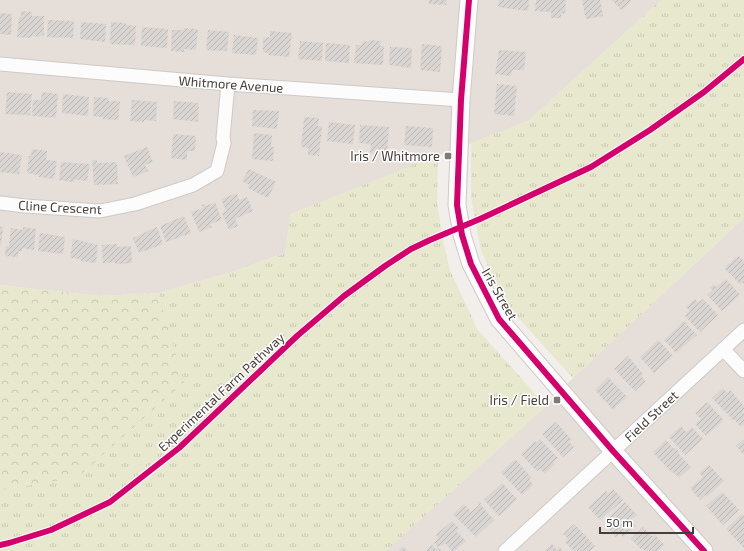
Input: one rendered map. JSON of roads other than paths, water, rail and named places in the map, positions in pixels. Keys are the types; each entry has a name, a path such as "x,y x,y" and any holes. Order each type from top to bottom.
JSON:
{"street":[{"name":"Iris Street","path":"469,0 461,100 457,204 462,235 471,264 499,319 613,451 704,551"},
{"name":"Whitmore Avenue","path":"0,64 228,84 461,100"},
{"name":"Cline Crescent","path":"0,202 25,206 100,211 135,204 192,185 217,172 224,143 223,138 228,84"},
{"name":"Field Street","path":"505,551 744,330"},
{"path":"723,349 744,371"}],"place":[{"name":"Iris / Whitmore","path":"448,156"},
{"name":"Iris / Field","path":"557,400"}]}
